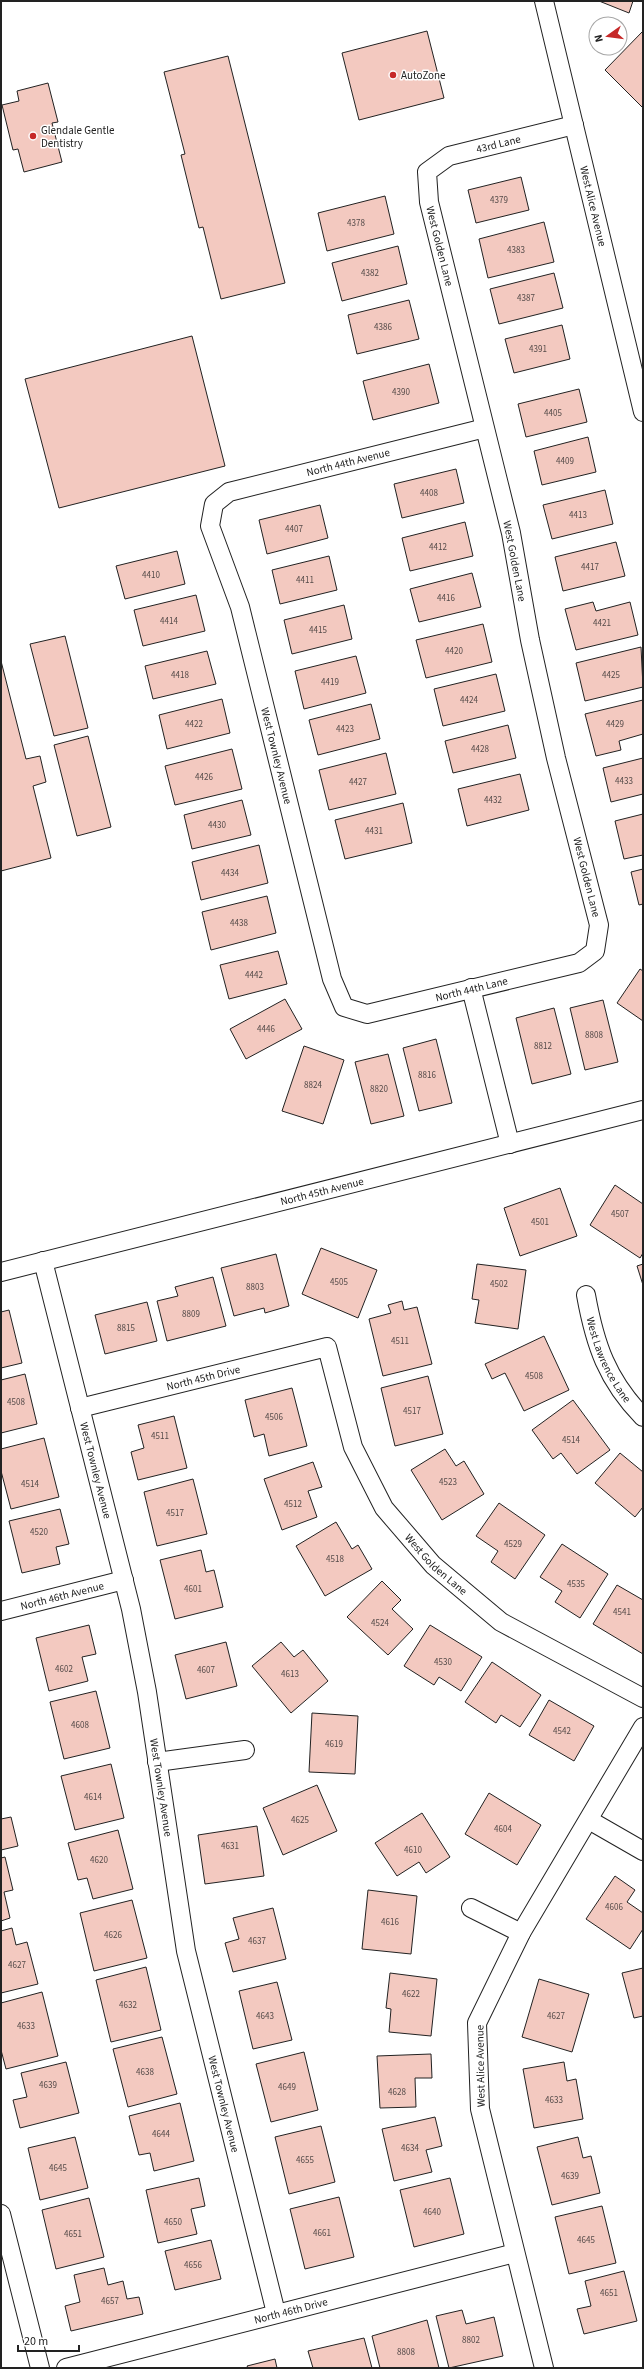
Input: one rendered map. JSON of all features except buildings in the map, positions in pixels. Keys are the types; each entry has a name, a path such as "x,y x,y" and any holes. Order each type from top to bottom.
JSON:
{"street":[{"name":"West Alice Avenue","path":"544,1 643,412"},
{"name":"43rd Lane","path":"428,172 449,156 574,125"},
{"name":"West Golden Lane","path":"428,172 429,202 511,533 530,640 554,750 599,925 595,951"},
{"name":"North 44th Avenue","path":"214,504 229,492 486,428"},
{"name":"West Townley Avenue","path":"214,504 210,526 240,607 332,979 344,1008"},
{"name":"North 44th Lane","path":"344,1008 367,1014 579,963 595,951"},
{"path":"471,988 510,1144"},
{"name":"North 45th Avenue","path":"1,1272 643,1110"},
{"name":"West Townley Avenue","path":"43,1261 124,1580 147,1692 186,1951 276,2313"},
{"name":"West Lawrence Lane","path":"586,1295 593,1333 610,1376 625,1398 643,1417"},
{"name":"West Golden Lane","path":"327,1347 352,1447 384,1508 433,1565 501,1622 643,1698"},
{"name":"North 45th Drive","path":"80,1408 327,1347"},
{"name":"North 46th Avenue","path":"1,1611 124,1580"},
{"name":"West Alice Avenue","path":"544,2368 514,2253 480,2109 477,2023 521,1933 643,1727"},
{"path":"157,1762 245,1750"},
{"path":"588,1820 643,1850"},
{"path":"471,1908 521,1933"},
{"path":"1,2214 40,2368"},
{"name":"North 46th Drive","path":"66,2368 514,2253"}],"place":[{"name":"AutoZone","path":"393,75"},
{"name":"Glendale Gentle Dentistry","path":"33,136"}]}
